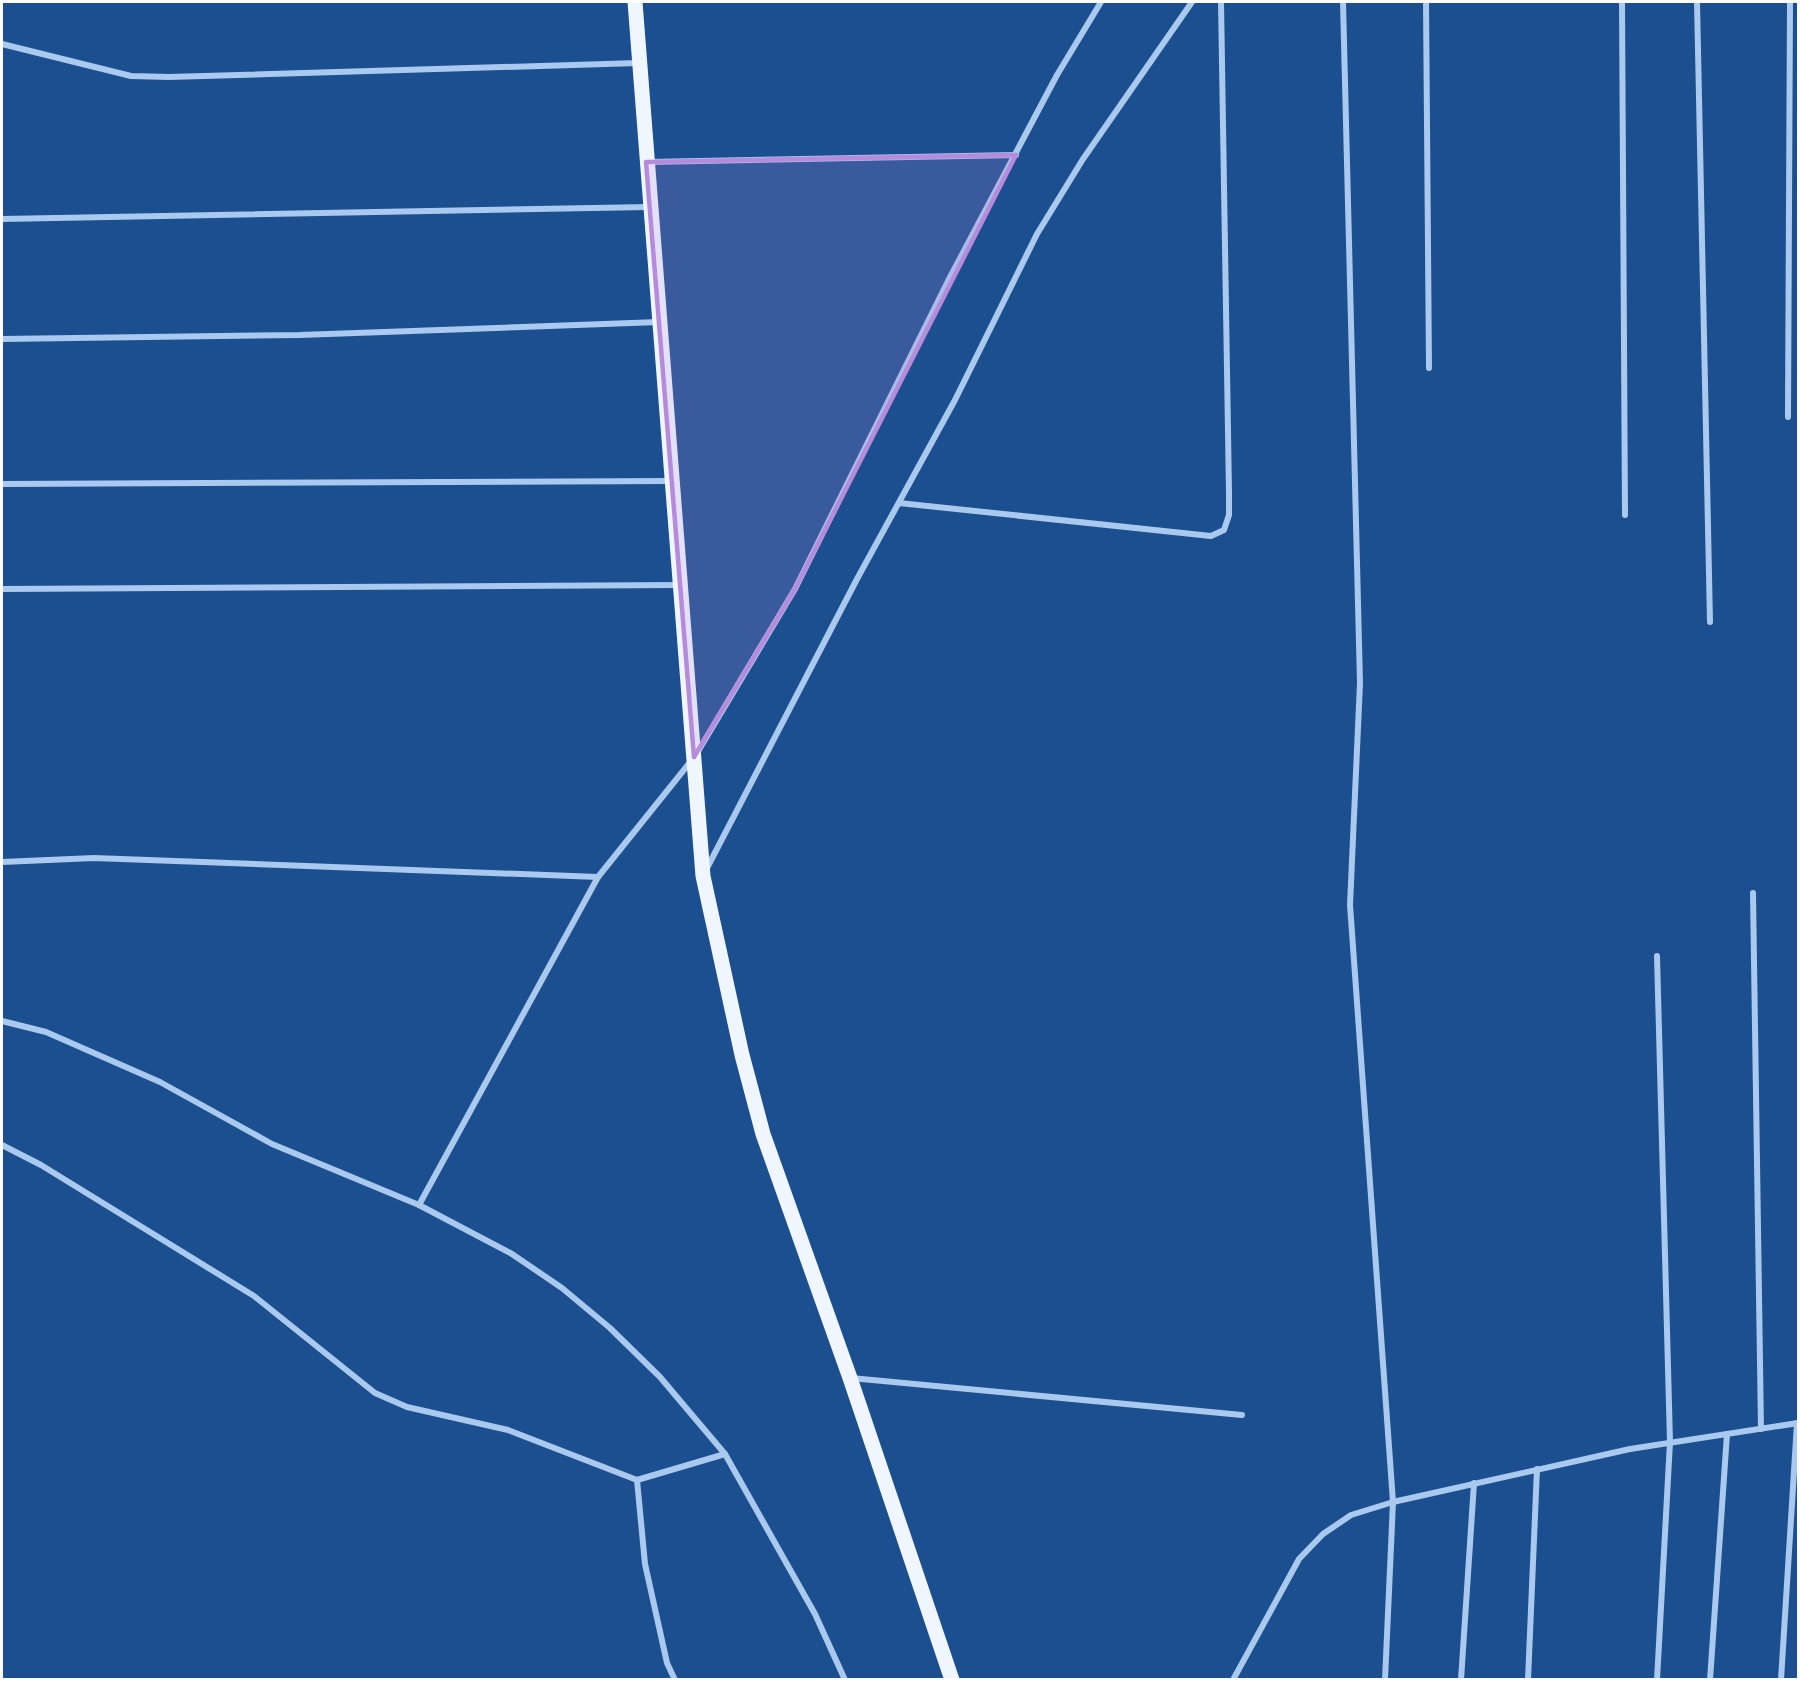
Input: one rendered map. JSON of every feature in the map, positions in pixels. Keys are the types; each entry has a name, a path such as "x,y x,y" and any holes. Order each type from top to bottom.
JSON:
{"main road":[{"path":"635,2 703,876 742,1055 763,1134 850,1378 952,1680"}],"street":[{"path":"419,1205 598,878 694,757 795,589 948,281 1057,75 1101,2"},
{"path":"703,876 955,400 1037,234 1083,159 1192,2"},
{"path":"899,503 1211,536 1224,530 1229,515 1230,492 1221,2"},
{"path":"1343,2 1360,683 1350,905 1393,1502 1385,1680"},
{"path":"1426,2 1429,368"},
{"path":"1622,2 1625,515"},
{"path":"1697,2 1710,622"},
{"path":"1788,417 1790,2"},
{"path":"2,44 131,76 169,77 639,63"},
{"path":"646,162 1016,155"},
{"path":"2,219 650,207"},
{"path":"2,339 300,335 659,322"},
{"path":"2,484 672,481"},
{"path":"2,589 681,585"},
{"path":"2,862 94,858 598,878"},
{"path":"1753,893 1761,1429"},
{"path":"1657,956 1670,1442 1657,1680"},
{"path":"2,1022 46,1032 160,1082 272,1144 419,1205 512,1254 562,1288 610,1328 660,1377 725,1454 814,1614 845,1680"},
{"path":"2,1145 41,1165 254,1296 375,1393 406,1407 519,1434 637,1480 725,1454"},
{"path":"850,1378 1242,1414"},
{"path":"1233,1680 1299,1559 1323,1534 1351,1515 1393,1502 1670,1442 1798,1423 1781,1680"},
{"path":"1710,1680 1727,1434"},
{"path":"1528,1680 1537,1470"},
{"path":"637,1480 645,1564 667,1663 675,1680"},
{"path":"1461,1680 1474,1484"}],"highlighted area":[{"path":"1016,155 795,589 694,757 646,162"}]}
